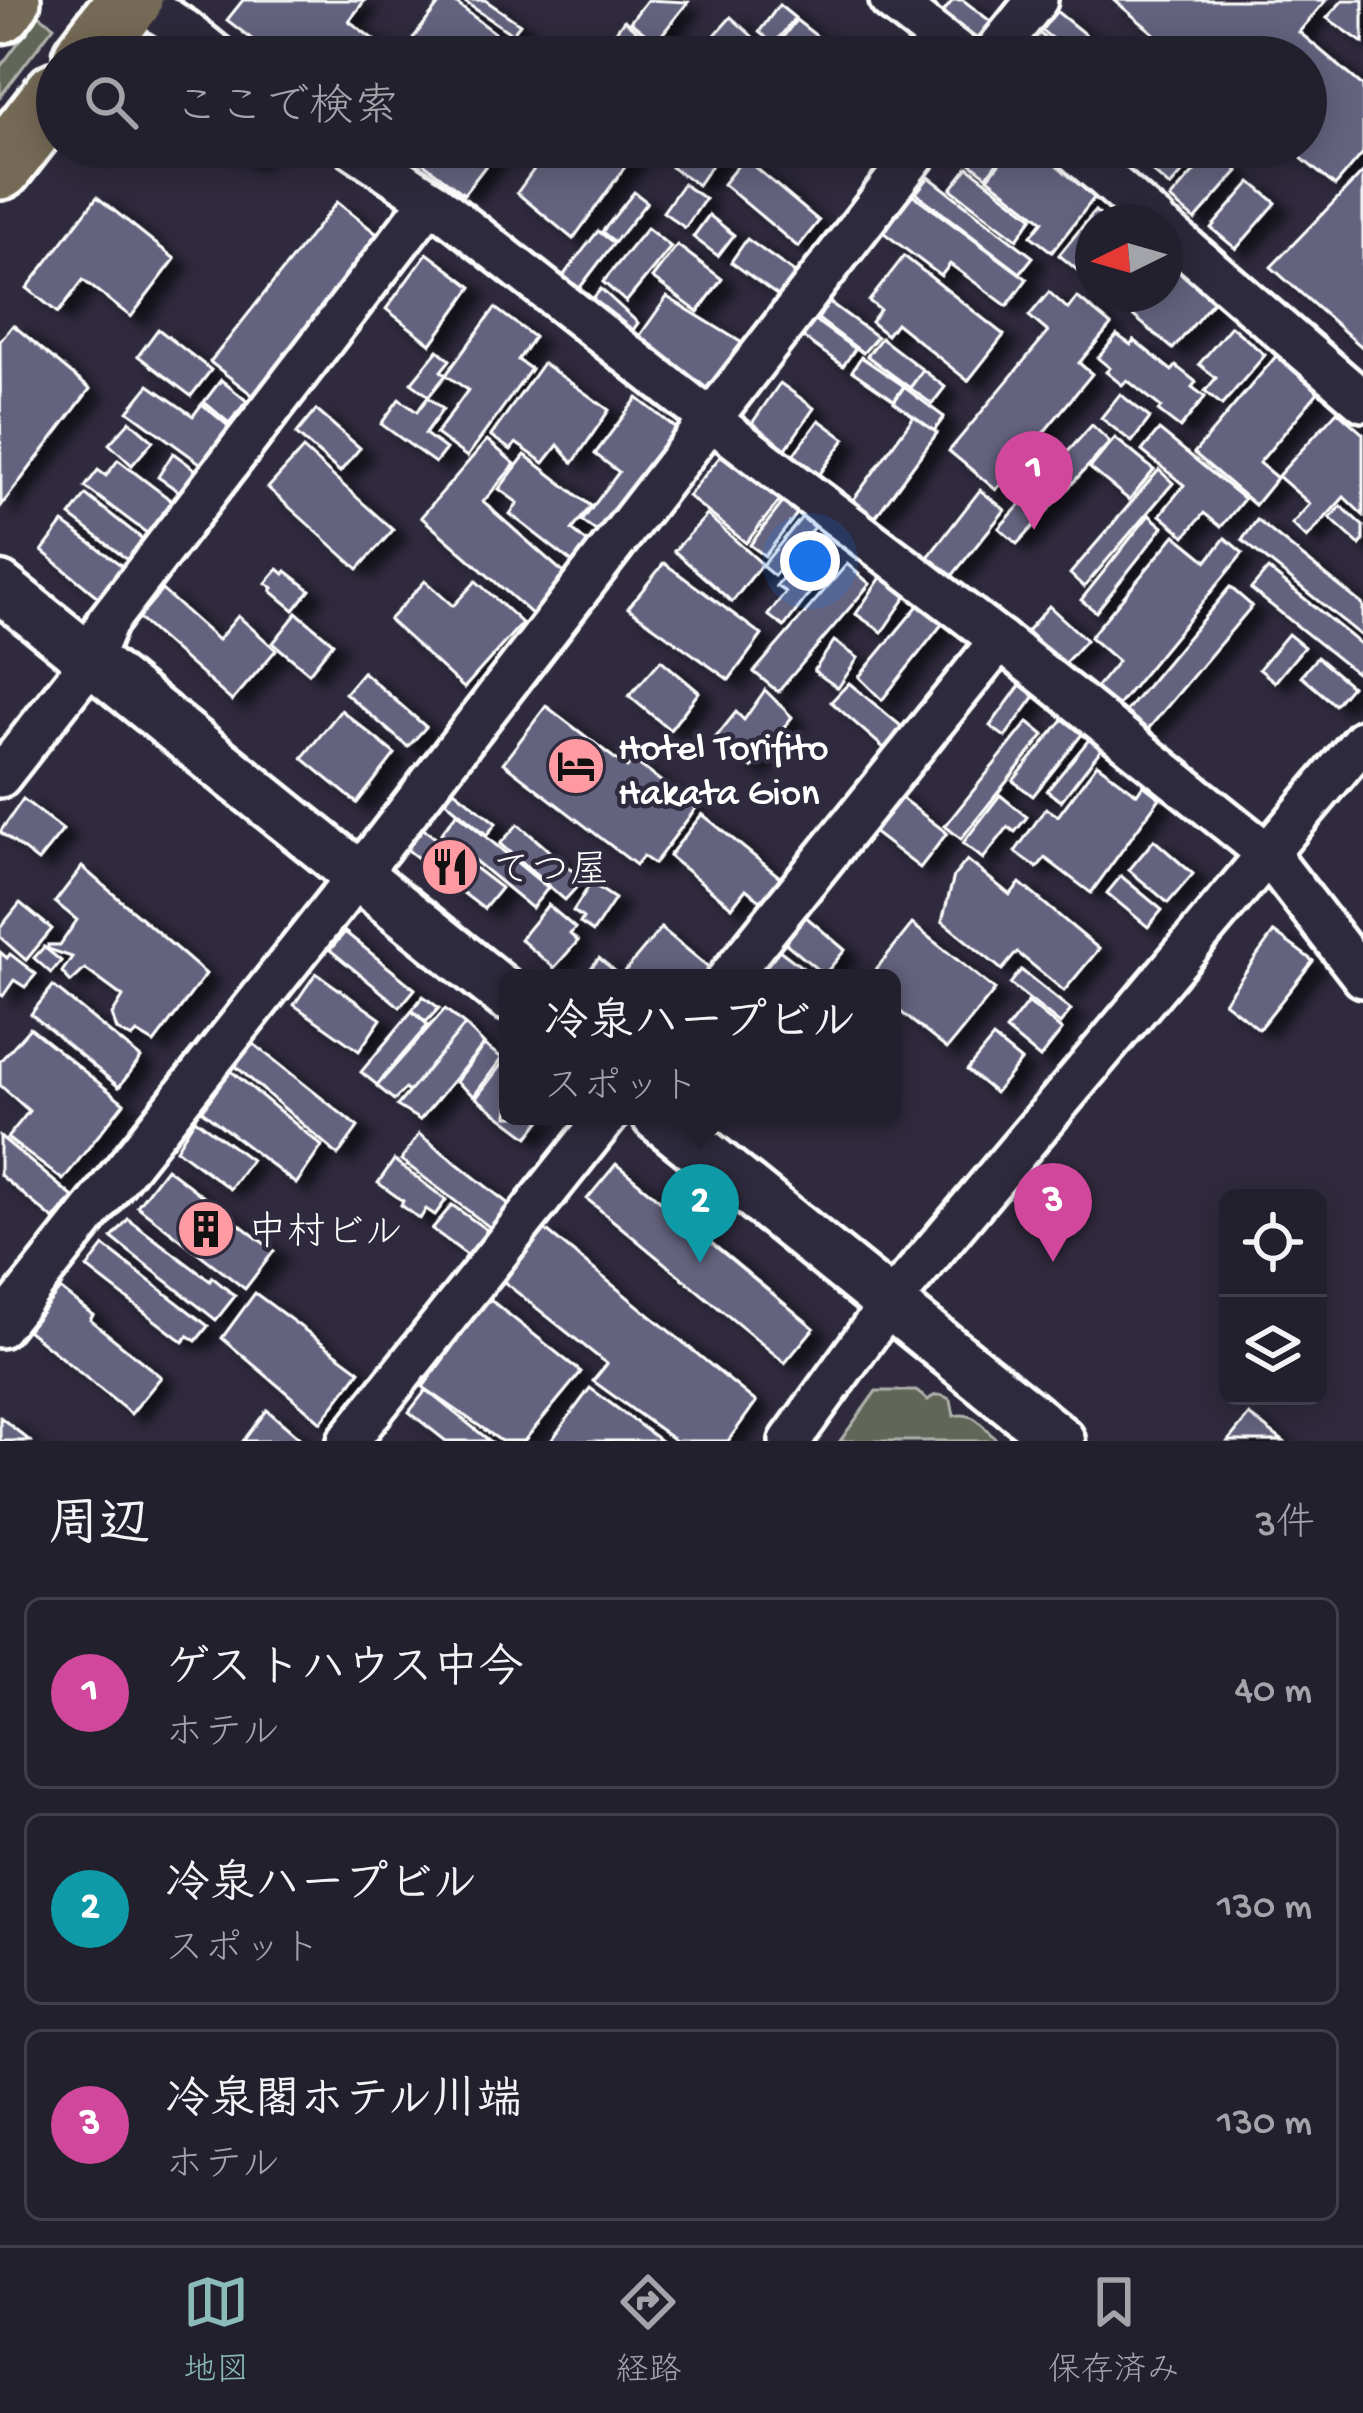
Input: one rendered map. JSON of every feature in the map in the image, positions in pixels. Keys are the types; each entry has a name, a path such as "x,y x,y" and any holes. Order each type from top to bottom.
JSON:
{"main road":[{"path":"0,11 8,0"},
{"path":"104,36 134,0"},
{"path":"0,167 36,121"}],"street":[{"path":"134,0 192,36"},
{"path":"890,0 937,36"},
{"path":"1008,36 1037,0"},
{"path":"383,168 1000,640 1268,854 1363,977"},
{"path":"0,1327 358,875 905,168"},
{"path":"1094,168 1135,204"},
{"path":"0,777 90,662 107,622 431,200"},
{"path":"1183,246 1363,401"},
{"path":"0,587 499,989"},
{"path":"735,969 1000,640"},
{"path":"790,1441 890,1303 1363,740"},
{"path":"349,1441 600,1125"},
{"path":"667,1125 1060,1441"}],"green space":[{"path":"39,15 54,26 46,36 36,36 36,50 0,97 0,67"},
{"path":"876,1391 916,1391 928,1400 945,1396 951,1400 954,1416 974,1418 998,1441 840,1441"}],"building":[{"path":"243,0 365,0 349,21 369,36 248,36 227,20"},
{"path":"442,0 452,0 495,33 493,36 415,36"},
{"path":"462,0 485,0 520,24 512,34"},
{"path":"647,0 688,2 661,36 648,36 630,22"},
{"path":"953,0 963,0 994,24 984,36 964,36 940,16"},
{"path":"1114,0 1326,0 1299,32 1304,36 1157,36"},
{"path":"1343,0 1363,0 1363,43 1327,18"},
{"path":"779,5 795,18 780,36 759,32"},
{"path":"1056,11 1087,36 1049,36 1041,30"},
{"path":"731,17 752,36 714,36"},
{"path":"624,20 642,36 613,36"},
{"path":"796,20 817,36 784,36"},
{"path":"1327,56 1363,86 1363,153 1335,186 1313,168 1327,168"},
{"path":"430,168 484,168 464,194"},
{"path":"535,168 624,168 573,239 517,193"},
{"path":"672,168 710,168 698,185"},
{"path":"736,168 756,168 819,221 798,247 723,184"},
{"path":"969,168 1033,217 1017,239 951,189"},
{"path":"996,168 1066,168 1098,193 1089,204 1075,204 1075,222 1052,252 1031,236 1043,221 988,178"},
{"path":"1148,168 1187,168 1170,187"},
{"path":"1197,168 1238,171 1195,220 1183,204 1170,199"},
{"path":"1363,172 1363,348 1271,267"},
{"path":"929,177 1033,257 1020,273 916,193"},
{"path":"1251,182 1276,203 1236,249 1211,228"},
{"path":"683,184 705,199 685,228 663,212"},
{"path":"634,192 647,202 615,242 602,232"},
{"path":"912,194 1027,279 1007,306 950,264 941,276 884,233"},
{"path":"97,197 175,259 131,317 83,280 58,313 27,288"},
{"path":"337,202 382,238 255,397 210,362"},
{"path":"709,215 734,235 718,256 693,237"},
{"path":"647,228 671,247 626,302 603,282"},
{"path":"598,231 614,243 568,303 552,290"},
{"path":"1075,235 1075,268 1059,255"},
{"path":"747,239 802,278 785,301 731,262"},
{"path":"677,245 722,279 698,312 652,278"},
{"path":"427,253 472,287 431,344 386,309"},
{"path":"904,256 1004,335 968,381 896,323 887,335 871,322 880,310 869,301"},
{"path":"1183,270 1216,298 1173,349 1129,312 1183,312"},
{"path":"601,289 638,323 625,341 582,311"},
{"path":"1049,292 1068,309 1075,300 1075,312 1095,312 1111,325 1079,363 1092,374 996,490 949,451 1048,332 1029,316"},
{"path":"667,297 747,346 711,393 634,344"},
{"path":"829,302 877,337 863,353 818,319"},
{"path":"495,308 534,337 518,360 531,369 467,457 436,434 468,390 446,375"},
{"path":"813,319 855,349 843,366 801,336"},
{"path":"13,325 90,389 1,506 0,341"},
{"path":"1231,326 1265,355 1222,405 1205,391 1216,378 1199,364"},
{"path":"158,329 211,370 191,396 138,356"},
{"path":"1117,335 1131,345 1134,340 1172,371 1176,366 1196,382 1192,387 1205,397 1180,428 1127,380 1122,385 1106,372 1110,368 1098,358"},
{"path":"881,338 923,370 910,388 867,356"},
{"path":"438,350 450,360 441,371 446,375 429,396 411,383"},
{"path":"1277,355 1319,391 1259,463 1277,478 1255,505 1194,453"},
{"path":"861,357 904,386 894,400 852,371"},
{"path":"543,363 609,410 573,463 558,445 544,463 516,443 511,450 491,436"},
{"path":"923,370 945,387 932,404 910,388"},
{"path":"221,380 247,401 229,423 204,402"},
{"path":"780,383 814,408 783,453 748,429"},
{"path":"149,385 193,416 202,404 232,429 204,466 128,411"},
{"path":"904,387 944,417 934,431 894,402"},
{"path":"1120,394 1150,418 1132,442 1101,418"},
{"path":"428,397 443,409 425,434 446,449 435,463 381,424 399,399 417,412"},
{"path":"637,398 681,432 603,536 582,521 619,472 595,454"},
{"path":"316,410 360,448 340,472 296,434"},
{"path":"1337,411 1363,434 1363,515 1344,497 1307,538 1292,524 1310,504 1278,476"},
{"path":"914,416 937,433 874,519 851,503"},
{"path":"819,420 845,439 814,482 788,462"},
{"path":"130,421 153,441 132,465 109,444"},
{"path":"1092,425 1110,442 1017,544 999,528"},
{"path":"1159,430 1244,499 1221,527 1204,513 1185,536 1160,515 1184,485 1142,451"},
{"path":"1115,438 1154,470 1129,500 1090,468"},
{"path":"487,440 515,464 483,502 575,583 541,622 421,517"},
{"path":"303,449 393,530 358,569 268,488"},
{"path":"173,453 200,473 184,495 158,477"},
{"path":"723,453 780,500 746,543 688,496"},
{"path":"525,455 591,506 572,530 588,543 573,563 510,514 518,503 499,489"},
{"path":"118,460 176,504 152,537 85,487 98,470 106,476"},
{"path":"1159,470 1173,483 1084,587 1070,574"},
{"path":"980,490 1005,510 952,576 928,557"},
{"path":"86,495 145,541 129,561 70,516"},
{"path":"784,501 799,511 765,556 750,545"},
{"path":"1341,506 1363,526 1360,545 1330,518"},
{"path":"707,515 762,564 732,602 674,551"},
{"path":"1149,515 1163,527 1096,612 1081,600"},
{"path":"802,517 814,527 774,576 762,566"},
{"path":"1257,520 1363,605 1363,637 1242,540"},
{"path":"63,523 128,570 104,602 42,551"},
{"path":"1175,535 1207,561 1225,538 1243,553 1116,708 1094,690 1118,661 1090,637"},
{"path":"795,562 819,581 784,627 768,615 786,592 776,586"},
{"path":"664,563 762,635 729,680 628,608"},
{"path":"847,564 870,584 778,692 754,672"},
{"path":"278,569 310,590 294,610 266,583"},
{"path":"1268,569 1363,646 1363,664 1356,673 1251,589"},
{"path":"882,576 908,594 882,632 856,614"},
{"path":"425,581 453,606 476,581 522,623 464,688 389,620"},
{"path":"1230,587 1252,606 1144,734 1122,716"},
{"path":"162,590 218,640 238,616 276,650 232,701 138,618"},
{"path":"925,597 950,614 882,700 859,677"},
{"path":"1049,606 1086,640 1063,665 1027,631"},
{"path":"297,613 333,643 309,673 273,643"},
{"path":"1288,634 1304,647 1275,682 1259,669"},
{"path":"834,641 858,658 838,688 814,671"},
{"path":"1317,657 1351,686 1335,705 1301,676"},
{"path":"661,660 699,692 670,730 629,696"},
{"path":"363,672 426,727 408,747 345,693"},
{"path":"849,683 901,726 885,749 831,702"},
{"path":"1021,684 1035,696 1005,737 990,726"},
{"path":"765,690 792,717 752,768 716,737 736,712 744,720"},
{"path":"546,706 627,768 633,760 696,808 654,864 643,856 636,865 503,763"},
{"path":"341,710 395,754 357,803 302,758"},
{"path":"1064,718 1083,733 1033,796 1013,781"},
{"path":"1028,722 1044,735 961,839 945,826"},
{"path":"1091,737 1103,747 1061,801 1047,791"},
{"path":"1097,764 1137,794 1143,785 1160,798 1091,893 1045,858 1037,868 1015,852 1046,808 1058,816"},
{"path":"887,787 947,833 920,868 860,822"},
{"path":"454,790 496,823 487,835 445,801"},
{"path":"1000,795 1027,817 1015,832 1008,827 983,859 963,843"},
{"path":"23,799 63,830 38,861 0,832"},
{"path":"457,813 548,888 532,908 441,833"},
{"path":"702,814 781,878 762,902 746,889 732,907 669,856"},
{"path":"518,824 583,880 565,900 500,844"},
{"path":"421,827 467,862 450,883 405,848"},
{"path":"1154,840 1193,874 1168,903 1129,870"},
{"path":"967,860 1010,895 1020,883 1099,949 1064,991 1017,952 1002,970 942,921 954,876"},
{"path":"467,862 501,888 484,909 450,883"},
{"path":"82,867 206,974 154,1043 137,1033 132,1038 117,1030 112,1015 123,997 85,969 71,982 62,972 72,957 48,949 48,945 60,945 77,920 55,902"},
{"path":"1121,876 1162,910 1148,927 1107,893"},
{"path":"591,883 615,899 593,932 573,911"},
{"path":"20,903 52,929 26,960 0,937 0,928"},
{"path":"548,905 575,928 570,934 578,941 554,968 520,939"},
{"path":"798,910 845,950 829,969 817,969 777,936"},
{"path":"912,924 995,990 947,1049 901,1012 901,969 876,969"},
{"path":"661,928 711,969 627,969"},
{"path":"345,932 415,989 400,1007 330,950"},
{"path":"1274,932 1313,961 1259,1029 1224,1002"},
{"path":"770,943 804,969 751,969"},
{"path":"44,947 61,961 51,973 34,958"},
{"path":"0,952 36,974 25,987 14,980 3,996 0,994"},
{"path":"599,958 612,969 590,969"},
{"path":"1021,970 1071,1010 1060,1024 1010,984"},
{"path":"316,973 381,1019 359,1051 294,1005"},
{"path":"53,986 141,1058 119,1087 31,1014"},
{"path":"423,996 439,1008 426,1022 412,1010"},
{"path":"1028,1002 1062,1030 1040,1058 1006,1030"},
{"path":"445,1009 465,1025 410,1093 405,1089 394,1100 377,1086"},
{"path":"412,1011 428,1025 377,1085 361,1072"},
{"path":"465,1025 484,1044 420,1120 397,1106"},
{"path":"30,1028 124,1103 63,1180 7,1138 29,1111 0,1085 0,1061"},
{"path":"993,1038 1021,1061 995,1093 967,1070"},
{"path":"250,1041 358,1127 338,1155 232,1063"},
{"path":"484,1045 499,1056 474,1096 456,1082"},
{"path":"499,1068 499,1115 476,1098"},
{"path":"230,1070 322,1146 296,1184 202,1111"},
{"path":"195,1119 251,1160 230,1189 176,1149"},
{"path":"512,1125 537,1125 528,1137"},
{"path":"419,1134 510,1205 492,1229 401,1160"},
{"path":"0,1136 73,1197 54,1220 0,1175"},
{"path":"394,1160 446,1200 435,1215 426,1209 420,1219 378,1183"},
{"path":"616,1164 814,1328 785,1363 587,1199"},
{"name":"中村ビル","path":"166,1168 274,1251 245,1289 137,1206"},
{"path":"452,1205 491,1233 471,1258 432,1229"},
{"path":"128,1219 235,1296 216,1320 112,1238"},
{"path":"543,1228 756,1402 728,1441 676,1441 593,1381 607,1364 504,1282"},
{"path":"104,1246 208,1326 196,1341 188,1336 183,1342 87,1268"},
{"path":"60,1289 93,1315 90,1320 161,1377 131,1414 27,1330"},
{"path":"255,1293 360,1371 321,1422 222,1338"},
{"path":"488,1298 581,1372 524,1441 501,1441 423,1387"},
{"path":"590,1388 661,1441 551,1441"},
{"path":"426,1390 490,1441 446,1441 409,1412"},
{"path":"267,1410 303,1441 243,1441"},
{"path":"1249,1415 1283,1441 1228,1441"},
{"path":"0,1417 30,1441 0,1441"}],"place":[{"name":"ゲストハウス中今","path":"1034,530"},
{"name":"Hotel Torifito Hakata Gion","path":"576,766"},
{"name":"てつ屋","path":"450,867"},
{"name":"中村ビル","path":"206,1229"},
{"name":"冷泉閣ホテル川端","path":"1053,1262"},
{"name":"冷泉ハープビル","path":"700,1263"}]}
